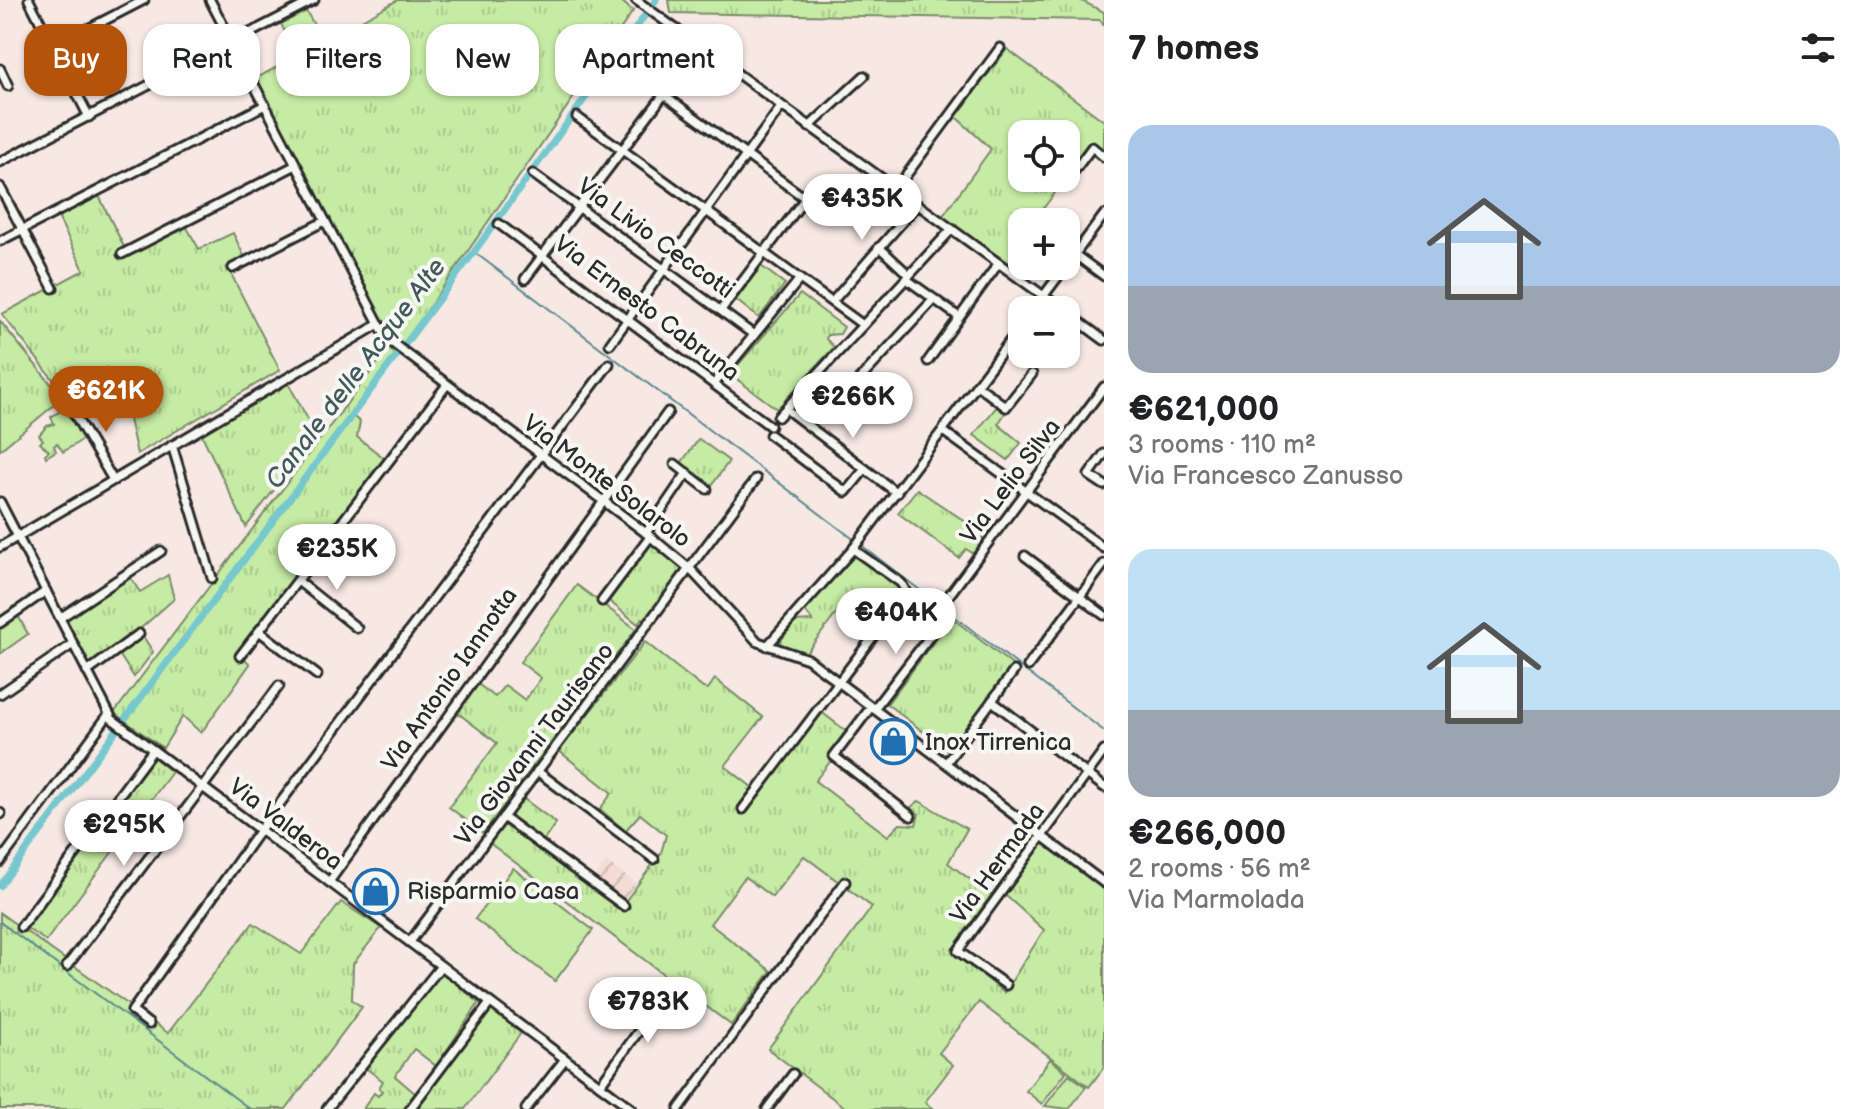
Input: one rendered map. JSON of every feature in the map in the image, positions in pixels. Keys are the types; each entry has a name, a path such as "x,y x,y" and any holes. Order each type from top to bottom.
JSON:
{"street":[{"path":"29,0 41,24"},
{"path":"98,24 144,0"},
{"name":"Via Monte Solarolo","path":"210,0 223,24"},
{"path":"260,29 314,0"},
{"path":"638,2 667,24"},
{"path":"896,189 1000,48"},
{"path":"0,69 8,86"},
{"path":"809,127 864,76"},
{"path":"743,80 1044,296 1056,280"},
{"path":"0,162 143,89"},
{"name":"Via Monte Solarolo","path":"260,95 387,339 691,570 758,642 808,659 1104,883"},
{"path":"78,96 89,117"},
{"path":"525,279 663,96"},
{"path":"668,96 802,199 721,310"},
{"path":"0,241 265,105"},
{"path":"610,344 781,107"},
{"path":"577,117 863,325"},
{"path":"1080,163 1092,147 1104,157"},
{"path":"122,254 296,165"},
{"name":"Via Livio Ceccotti","path":"533,174 754,335"},
{"path":"0,187 53,288"},
{"path":"832,302 917,205"},
{"path":"1080,246 1104,215"},
{"path":"233,268 325,221"},
{"name":"Via Ernesto Cabruna","path":"499,224 715,383 846,492 865,469"},
{"path":"778,417 952,229"},
{"path":"879,247 909,278 959,317"},
{"path":"1080,258 1104,276"},
{"path":"928,361 998,264"},
{"path":"715,383 799,280"},
{"path":"845,395 934,299"},
{"path":"1080,322 1104,340"},
{"path":"0,547 379,324"},
{"path":"767,646 862,538 1008,344"},
{"path":"149,1024 132,1011 260,830 609,364"},
{"path":"977,385 1006,407 1032,374"},
{"path":"240,656 446,386"},
{"name":"Via Lelio Silva","path":"947,598 1104,387"},
{"path":"69,405 113,480"},
{"name":"Via Antonio Iannotta","path":"329,882 601,500 668,412"},
{"path":"790,412 897,493"},
{"path":"943,431 1104,548"},
{"path":"172,445 212,578"},
{"path":"1104,454 1089,475 1104,485"},
{"path":"675,464 707,489"},
{"path":"602,601 687,473"},
{"name":"Via Giovanni Taurisano","path":"410,942 691,570 756,479"},
{"name":"Via Valderoa","path":"0,502 111,717 600,1085 622,1106 632,1109"},
{"path":"743,809 905,590 853,549"},
{"path":"60,618 161,551"},
{"path":"1025,556 1104,615"},
{"path":"1028,666 1104,564"},
{"path":"298,581 357,628"},
{"path":"0,623 46,591"},
{"path":"911,816 834,756 942,620"},
{"path":"259,631 317,675"},
{"path":"87,672 139,634"},
{"path":"0,694 73,644"},
{"path":"946,763 1014,671"},
{"path":"67,966 205,788 279,686"},
{"path":"992,701 1104,787"},
{"path":"0,862 111,717"},
{"path":"21,927 153,750"},
{"name":"Via Hermada","path":"1006,985 958,951 1104,751"},
{"path":"537,771 654,859"},
{"path":"503,817 624,906"},
{"path":"679,1109 845,882"},
{"path":"327,1109 441,966"},
{"path":"600,1085 671,986"},
{"path":"410,1109 490,1003"},
{"path":"526,1109 565,1059"},
{"path":"767,1109 793,1074"}],"shaded area":[{"path":"606,862 636,883 622,902 593,880"}],"green space":[{"path":"398,0 620,0 633,11 624,24 555,24 555,96 575,96 404,344 383,328 260,89 260,76 276,68 276,96 410,96 410,24 355,24"},
{"path":"669,0 1080,0 1104,12 1104,26 1100,20 671,13"},
{"path":"306,11 314,24 281,24"},
{"path":"1007,49 1104,121 1104,154 1092,144 1080,160 1080,120 1008,120 1008,192 1056,192 1044,208 1008,208 1008,263 942,217 991,149 956,117"},
{"path":"99,196 128,255 185,224 199,249 233,233 245,258 228,268 280,370 137,454 122,389 71,402 2,314 84,270 58,217"},
{"path":"761,266 785,284 759,318 736,300"},
{"path":"800,294 844,327 840,334 827,335 826,339 834,347 777,409 730,374"},
{"path":"0,321 56,390 59,401 0,450"},
{"path":"388,349 396,354 350,414 360,422 357,437 384,458 238,652 250,664 201,733 183,716 163,748 114,713"},
{"path":"287,381 316,434 246,527 200,431"},
{"path":"998,405 1006,412 998,424 1021,443 1008,460 974,435"},
{"path":"65,408 85,438 63,452 57,443 54,446 56,451 46,457 49,451 40,443 43,440 39,435 47,426 54,424 51,417"},
{"path":"699,439 729,461 712,485 681,463"},
{"path":"917,489 978,530 984,540 974,554 966,549 959,558 898,513"},
{"path":"651,544 684,568 646,620 642,618 638,624 609,601"},
{"path":"856,555 902,588 877,622 846,601 806,653 782,646 779,643 795,622 813,621 804,610"},
{"path":"128,574 140,592 168,575 174,599 139,630 153,652 134,677 118,653 91,672 61,618"},
{"path":"577,585 636,629 483,833 449,807 497,743 454,710 475,682 495,697 505,685 525,700 541,678 520,662"},
{"path":"16,612 28,634 0,654 0,622"},
{"path":"952,618 1015,667 950,752 887,704"},
{"path":"645,642 703,688 708,689 715,679 763,717 725,766 757,791 820,711 851,735 815,781 888,836 900,824 916,825 919,814 910,808 919,801 967,829 948,863 991,895 953,949 1004,993 1044,930 1004,894 1043,842 1104,887 1104,1067 1089,1087 979,1002 939,1053 953,1065 925,1102 933,1109 847,1109 768,1049 872,907 804,856 772,897 745,877 710,924 771,971 731,1025 488,842 504,820 621,907 661,853 666,835 640,814 625,831 600,809 612,793 559,751"},
{"path":"151,755 172,772 46,941 23,926"},
{"path":"520,796 556,823 542,843 506,816"},
{"path":"513,868 593,930 555,981 475,919"},
{"path":"341,902 381,928 353,964 352,1000 362,1007 286,1109 0,1109 0,913 168,1033 253,923 301,954"},
{"path":"440,969 479,1003 436,1066 414,1049 395,1076 416,1094 407,1104 415,1109 363,1109 374,1093 378,1096 382,1091 379,1088 383,1081 363,1066"},
{"path":"491,1009 521,1033 465,1109 416,1109"},
{"path":"1050,1059 1066,1072 1042,1104 1026,1091"},
{"path":"1069,1074 1086,1087 1069,1109 1045,1106"}],"waterway":[{"name":"Canale delle Acque Alte","path":"0,886 474,252 656,0"},
{"path":"474,252 856,541"},
{"path":"861,545 1104,731"},
{"path":"0,922 250,1109"}],"place":[{"name":"Inox Tirrenica","path":"894,742"},
{"name":"Risparmio Casa","path":"376,891"}]}
